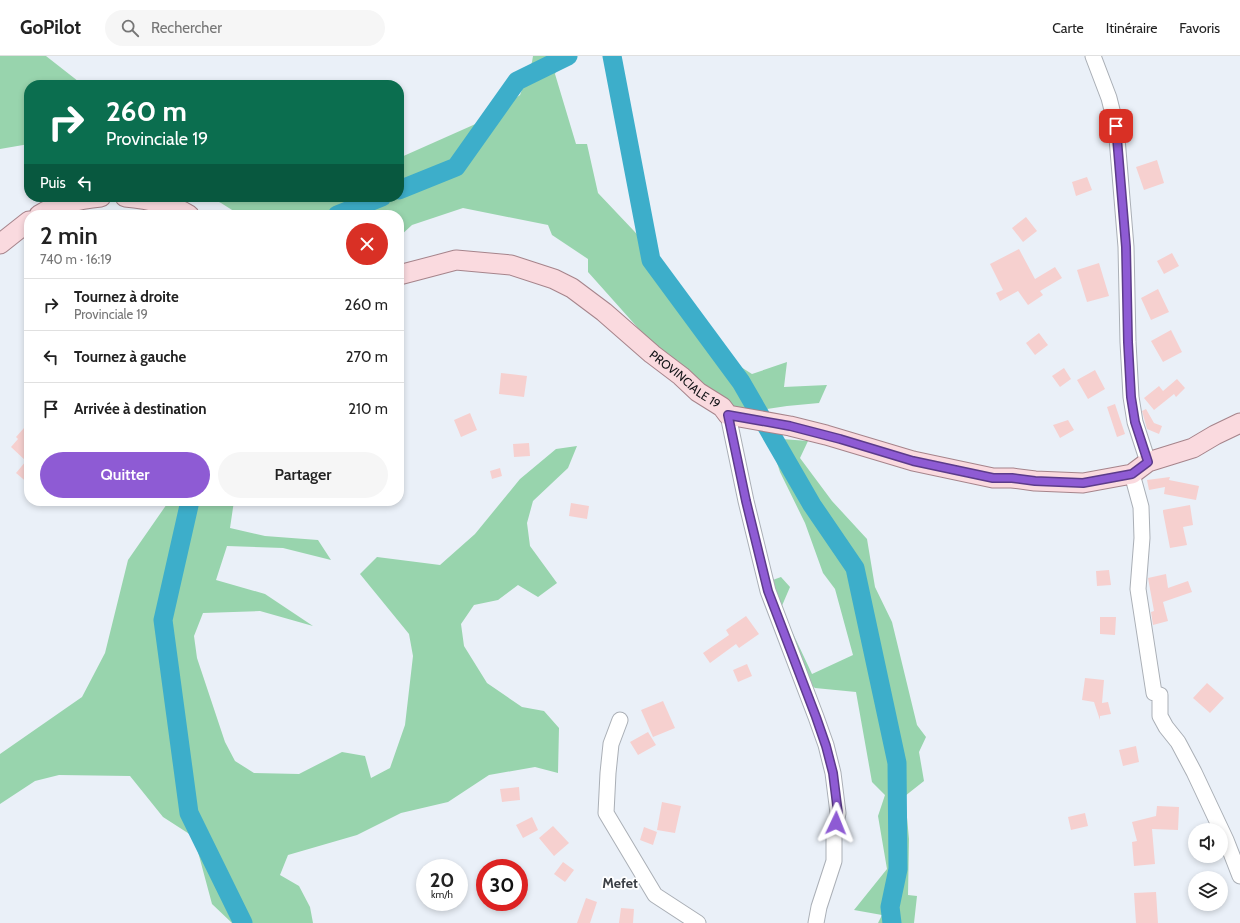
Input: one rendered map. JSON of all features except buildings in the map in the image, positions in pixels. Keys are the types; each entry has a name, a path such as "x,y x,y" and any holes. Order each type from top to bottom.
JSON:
{"main road":[{"path":"46,210 70,202"},
{"path":"159,202 181,210"},
{"path":"0,244 24,225"},
{"name":"PROVINCIALE 19","path":"404,273 456,260 511,265 554,279 572,288 604,312 698,392 722,407 728,415 790,426 913,461 993,478 1083,483 1132,474 1148,462 1193,448 1240,423"}],"street":[{"path":"1093,56 1109,98 1116,126 1126,247 1131,397 1135,422 1148,462"},
{"path":"728,415 746,501 768,591 816,717 833,773 838,813 834,833 834,861 819,907 816,923"},
{"path":"1132,474 1141,507 1142,538 1138,589 1154,693 1160,695 1160,716 1166,727 1178,742 1194,772 1226,840 1240,876"},
{"path":"620,720 611,744 606,812 655,895 698,923"}],"green space":[{"path":"0,56 46,56 77,80 24,80 24,145 0,149"},
{"path":"533,56 562,56 555,74 576,144 587,144 598,193 652,250 703,343 752,374 787,362 784,387 827,385 819,403 760,410 715,406 663,356 588,272 588,259 552,235 548,225 463,208 412,225 404,232 404,210 232,210 219,202 404,202 404,156 480,122 520,95"},
{"path":"769,438 808,441 800,458 832,501 867,539 875,587 892,622 917,725 926,737 919,752 924,781 905,796 909,839 908,895 917,896 914,923 878,923 882,915 854,910 887,869 878,816 885,795 872,782 856,692 815,688 797,674 770,581 781,577 790,587 781,608 812,674 853,655 835,589 823,573 805,523 780,472"},
{"path":"577,446 568,468 533,501 527,523 530,546 557,583 538,597 518,585 498,600 474,605 461,624 464,646 487,683 522,707 544,711 559,728 558,773 535,767 489,775 448,802 401,813 357,835 288,855 280,875 299,886 310,907 313,923 232,923 212,904 194,837 163,817 130,776 59,775 35,781 0,804 0,754 82,697 105,653 128,560 166,506 233,506 230,528 265,536 318,540 331,560 283,548 227,546 216,580 265,594 313,626 260,611 203,613 194,636 197,658 225,742 235,761 254,773 299,774 342,752 365,756 371,778 390,768 405,725 413,656 409,634 360,574 377,557 440,565 475,534 520,479 556,449"}],"waterway":[{"path":"404,188 456,167 517,81 568,56"},
{"path":"612,56 651,260 741,382 812,505 855,568 897,763 898,869 890,907 892,923"},
{"path":"350,210 370,202"},
{"path":"189,506 163,620 189,813 243,923"}],"district":[{"name":"Mefet","path":"620,883"}],"route":[{"path":"836,823 838,813 833,773 826,746 768,591 746,501 728,415 790,426 913,461 993,478 1083,483 1097,482 1132,474 1139,469 1148,462 1135,422 1131,397 1126,247 1116,126"}]}
